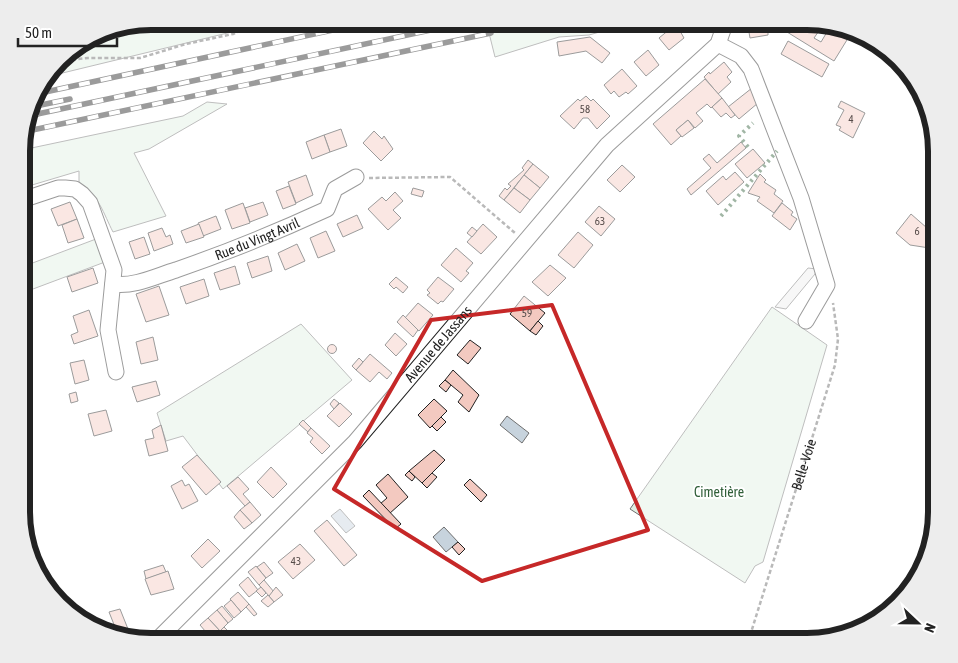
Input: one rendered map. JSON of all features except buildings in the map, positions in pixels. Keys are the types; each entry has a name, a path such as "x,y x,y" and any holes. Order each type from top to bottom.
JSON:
{"street":[{"path":"723,30 718,44 741,56 751,69 801,198 828,285 806,321"},
{"name":"Avenue de Jassans","path":"165,633 355,442 607,145 718,44"},
{"name":"Rue du Vingt Avril","path":"113,284 136,283 228,253 277,232 326,210 335,189 356,177"},
{"path":"30,197 58,188 75,189 90,203 114,270 108,330 116,372"}],"path":[{"path":"71,60 140,58 186,44 233,34 242,30"},
{"path":"356,177 450,177 524,241"},
{"name":"Belle-Voie","path":"751,633 835,365 838,339 836,314 828,285"}],"highlighted area":[{"path":"552,305 648,530 482,581 334,489 431,320"}],"green space":[{"path":"151,30 240,30 58,74 71,60 90,46 112,36 127,32"},
{"path":"488,30 606,30 589,35 559,37 495,57"},
{"path":"207,102 227,104 149,149 134,153 166,216 113,232 96,198 86,188 79,185 79,171 30,186 30,148 183,116"},
{"path":"96,239 105,262 30,290 30,264"},
{"name":"Cimetière","path":"772,307 827,345 763,562 755,566 745,583 630,509"},
{"path":"301,324 352,380 223,489 183,436 166,441 157,413"}],"shaded area":[{"path":"808,268 817,269 786,309 775,307"},
{"path":"507,416 529,433 522,443 500,425"},
{"path":"340,509 355,526 346,533 331,516"},
{"path":"444,527 458,542 446,552 433,537"}],"railway":[{"path":"45,92 333,30"},
{"path":"35,114 431,30"},
{"path":"32,130 491,33"},
{"path":"38,105 70,99"}],"hedge":[{"path":"748,147 739,136 753,123"},
{"path":"721,216 777,151"}]}
